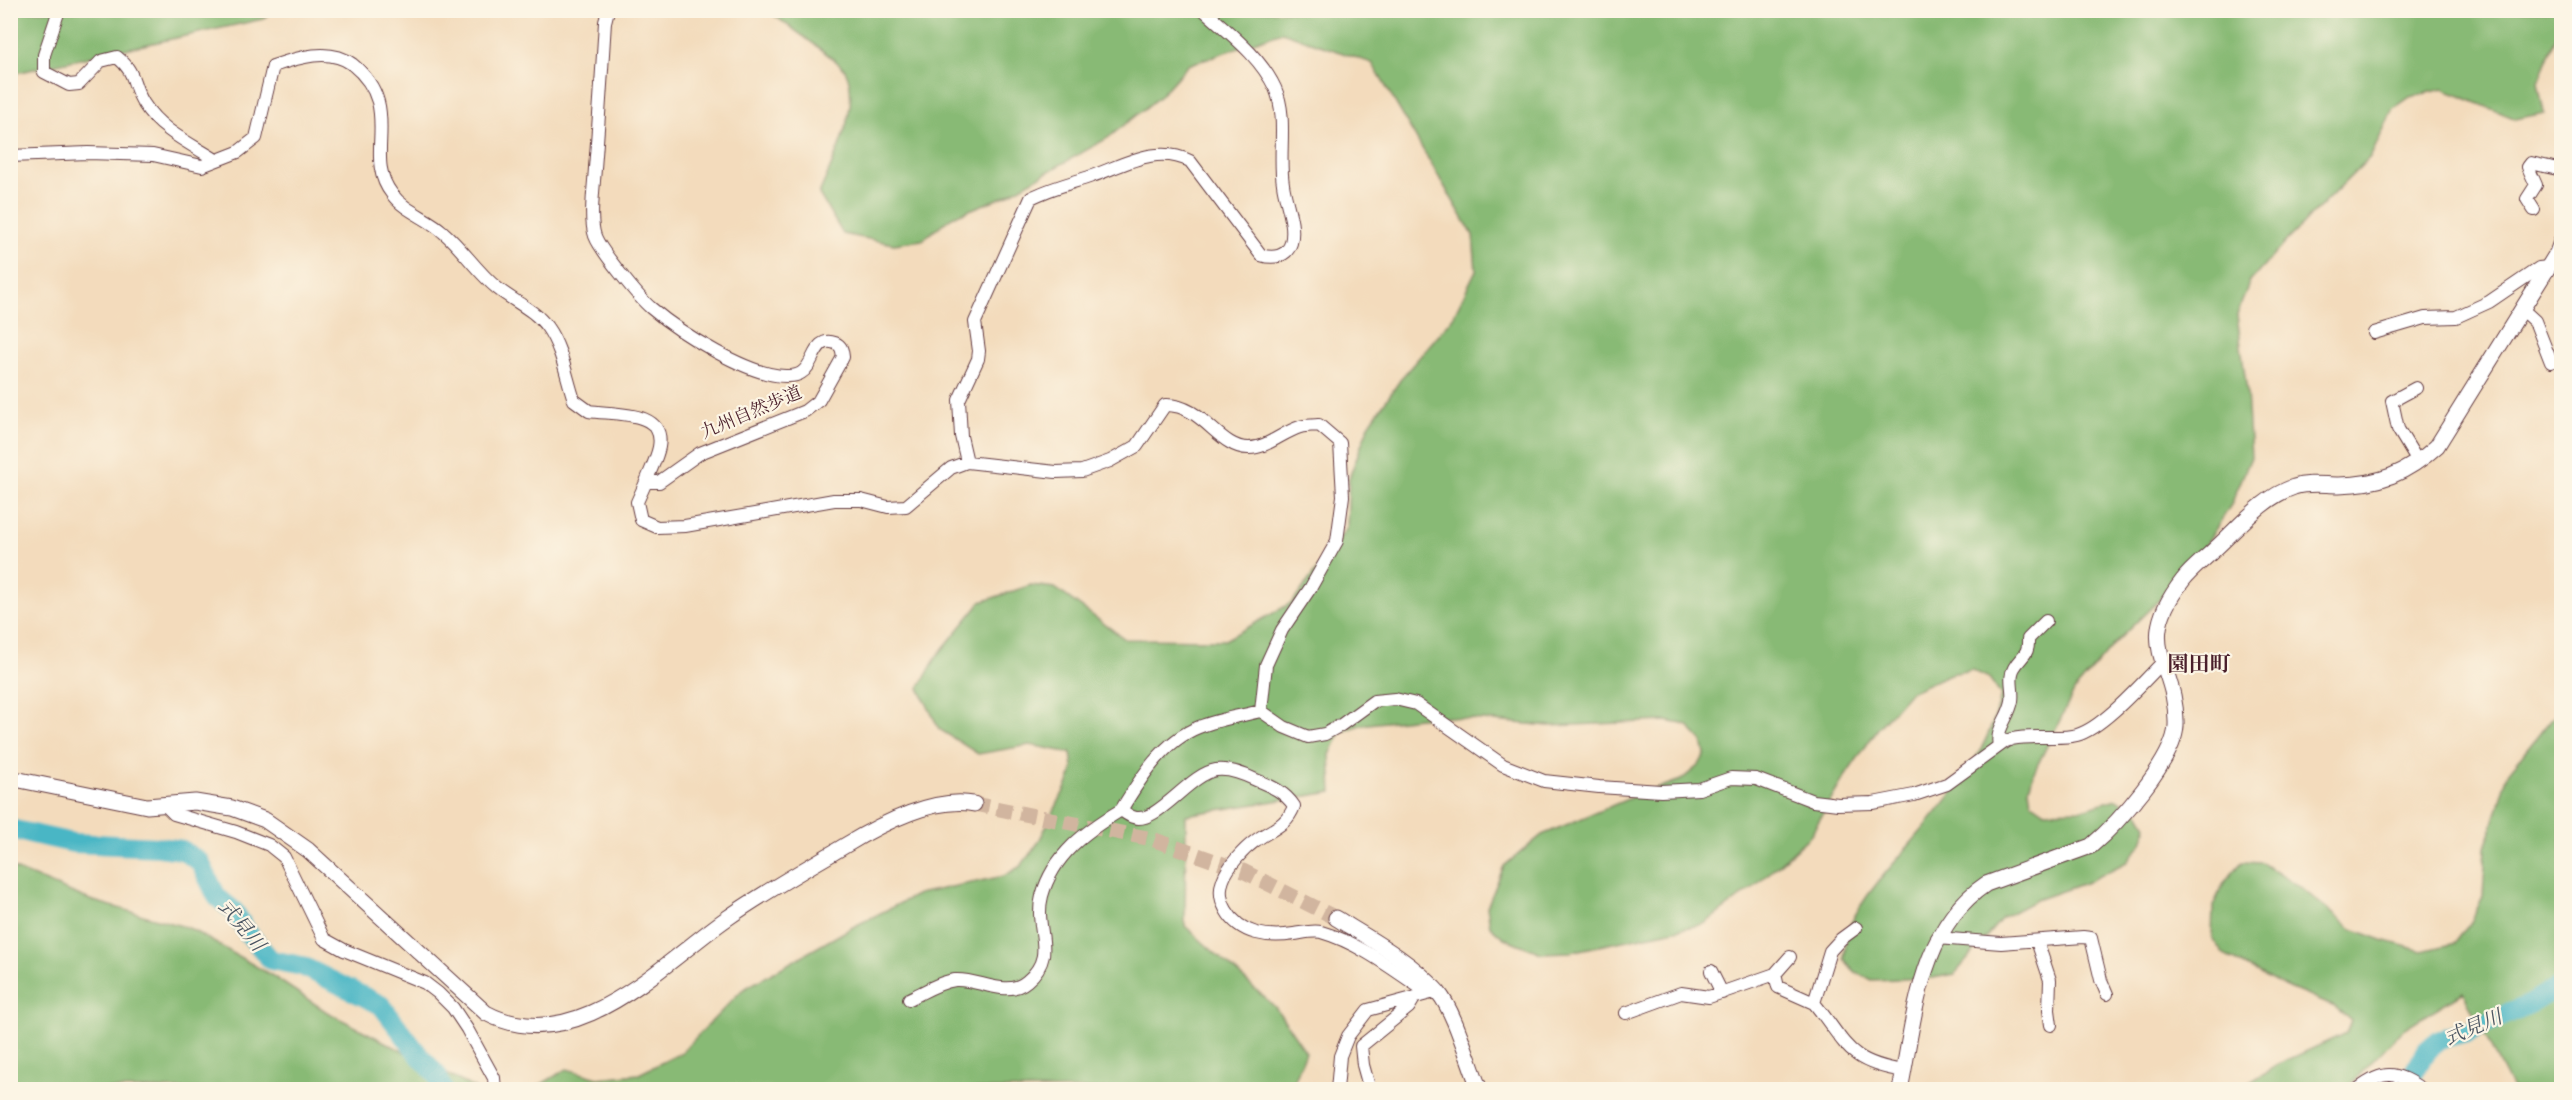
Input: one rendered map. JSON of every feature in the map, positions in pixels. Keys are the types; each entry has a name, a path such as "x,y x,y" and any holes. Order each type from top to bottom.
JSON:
{"street":[{"path":"59,10 44,55 44,72 69,85 79,84 101,61 117,57 130,67 143,103 165,128 216,160"},
{"name":"九州自然歩道","path":"608,10 605,22 594,196 595,235 601,247 649,306 744,366 781,376 800,374 806,369 820,344 825,342 837,344 842,348 843,357 822,395 805,411 700,453 659,482 646,482"},
{"path":"967,462 961,436 958,400 978,359 975,322 1031,198 1123,162 1153,155 1177,155 1190,161 1262,255 1270,258 1277,257 1286,251 1291,243 1291,223 1282,182 1282,112 1275,88 1238,40 1204,10"},
{"path":"10,156 88,153 153,155 202,166 238,152 256,138 273,66 297,58 329,54 350,63 371,83 381,106 381,168 391,194 443,232 496,288 535,314 547,326 557,345 574,400 581,407 589,411 646,418 655,426 660,436 659,447 637,502 637,511 640,520 657,527 685,526 834,500 861,500 888,507 906,506 951,468 967,462 1045,471 1082,471 1137,446 1165,405 1177,404 1194,412 1234,445 1249,448 1268,443 1301,427 1319,425 1340,444 1342,496 1336,541 1311,586 1282,630 1266,664 1261,711"},
{"path":"2534,210 2527,199 2536,185 2528,167 2531,163 2562,170"},
{"path":"1900,1089 1921,987 1937,938 1952,914 1970,894 1986,884 2091,846 2105,835 2164,763 2173,742 2175,720 2171,690 2158,643 2160,621 2174,592 2193,570 2279,492 2310,484 2365,484 2397,475 2418,462 2437,446 2549,267 2562,239"},
{"path":"2374,333 2425,318 2456,317 2489,302 2539,268 2549,267"},
{"path":"2523,310 2535,321 2551,362"},
{"path":"2416,388 2392,401 2398,429 2418,462"},
{"path":"1999,746 1997,736 2012,701 2011,682 2014,668 2028,652 2028,639 2046,621"},
{"path":"909,999 942,983 958,980 999,988 1012,988 1025,983 1040,968 1046,949 1040,925 1042,897 1052,872 1071,846 1095,825 1121,810 1144,774 1177,740 1198,727 1261,711 1284,727 1308,737 1326,734 1374,701 1395,699 1416,704 1503,765 1544,780 1599,787 1661,791 1699,789 1731,778 1756,779 1813,801 1838,804 1873,803 1914,795 1947,784 1999,746 2020,737 2068,736 2087,731 2125,700 2162,663"},
{"path":"1121,810 1134,818 1146,817 1172,800 1187,784 1206,772 1218,770 1244,774 1274,788 1288,797 1294,806 1290,817 1254,842 1233,864 1223,879 1221,894 1230,917 1242,927 1260,935 1277,937 1320,931 1370,954 1433,993"},
{"path":"10,778 147,806 195,802 232,808 266,820 308,850 486,1012 511,1024 555,1024 584,1015 621,999 741,909 870,831 904,814 931,807 967,802 974,804"},
{"path":"164,804 174,814 258,840 269,845 284,857 324,939 425,983 438,993 453,1008 467,1029 494,1078 495,1089"},
{"path":"1336,918 1396,956 1433,993 1460,1032 1466,1055 1480,1089"},
{"path":"1814,1003 1830,951 1856,928"},
{"path":"1937,938 2001,943 2091,938 2101,980 2107,994"},
{"path":"2037,941 2050,980 2051,1025"},
{"path":"1626,1013 1681,993 1709,997 1722,993 1775,974 1790,957"},
{"path":"1711,971 1722,993"},
{"path":"1775,974 1778,987 1814,1003 1846,1048 1881,1068 1904,1071"},
{"path":"1337,1089 1340,1056 1348,1035 1368,1010 1433,993"},
{"path":"1370,1089 1363,1065 1361,1046 1409,1007 1415,997"},
{"path":"2357,1089 2376,1076 2392,1073 2423,1089"}],"green space":[{"path":"10,11 273,11 263,19 11,74"},
{"path":"768,11 2561,11 2561,24 2538,82 2544,113 2516,119 2443,89 2410,97 2393,109 2371,156 2287,240 2249,283 2237,315 2247,392 2251,457 2231,505 2197,558 2159,600 2115,643 2075,690 2034,772 2029,789 2031,802 2044,811 2079,810 2116,799 2137,809 2147,826 2142,843 2127,862 2085,883 2036,900 2002,918 1955,974 1933,978 1871,980 1855,972 1844,959 1848,931 1862,904 1943,806 1984,742 2001,695 1989,678 1972,670 1950,674 1910,692 1879,727 1842,781 1810,836 1754,887 1704,924 1570,952 1541,953 1504,938 1490,926 1487,907 1504,866 1542,835 1635,796 1681,780 1699,765 1705,754 1702,741 1687,725 1666,721 1550,726 1437,716 1360,725 1340,733 1330,755 1332,792 1186,815 1185,926 1275,1007 1306,1052 1291,1089 531,1090 567,1069 598,1078 639,1074 681,1053 742,990 853,927 918,894 1004,876 1021,866 1038,843 1069,781 1073,768 1071,753 1030,745 978,754 939,729 919,688 937,656 981,602 1031,585 1055,588 1125,639 1225,640 1293,602 1347,528 1349,478 1369,425 1403,376 1452,319 1476,270 1473,235 1372,63 1282,32 1188,65 1159,97 1108,138 1005,196 952,217 922,240 894,244 843,234 819,194 844,132 848,116 850,84 841,66"},
{"path":"2561,707 2561,1089 2512,1089 2463,992 2403,1029 2346,1089 2239,1089 2279,1064 2346,1033 2351,1021 2335,1007 2277,983 2224,955 2212,938 2213,906 2224,883 2242,862 2262,863 2300,887 2352,929 2422,951 2455,943 2471,922 2483,896 2486,848 2508,773"},
{"path":"10,867 90,900 189,928 271,975 327,1012 476,1089 11,1089"}],"waterway":[{"name":"式見川","path":"10,829 73,843 182,850 200,862 217,897 234,911 248,933 271,960 302,966 381,1005 437,1075 443,1090"},
{"name":"式見川","path":"2403,1090 2427,1050 2440,1039 2470,1031 2532,1003 2562,985"}],"tunnel":[{"path":"974,804 1152,839 1243,871 1336,918"}],"district":[{"name":"園田町","path":"2199,664"}]}
